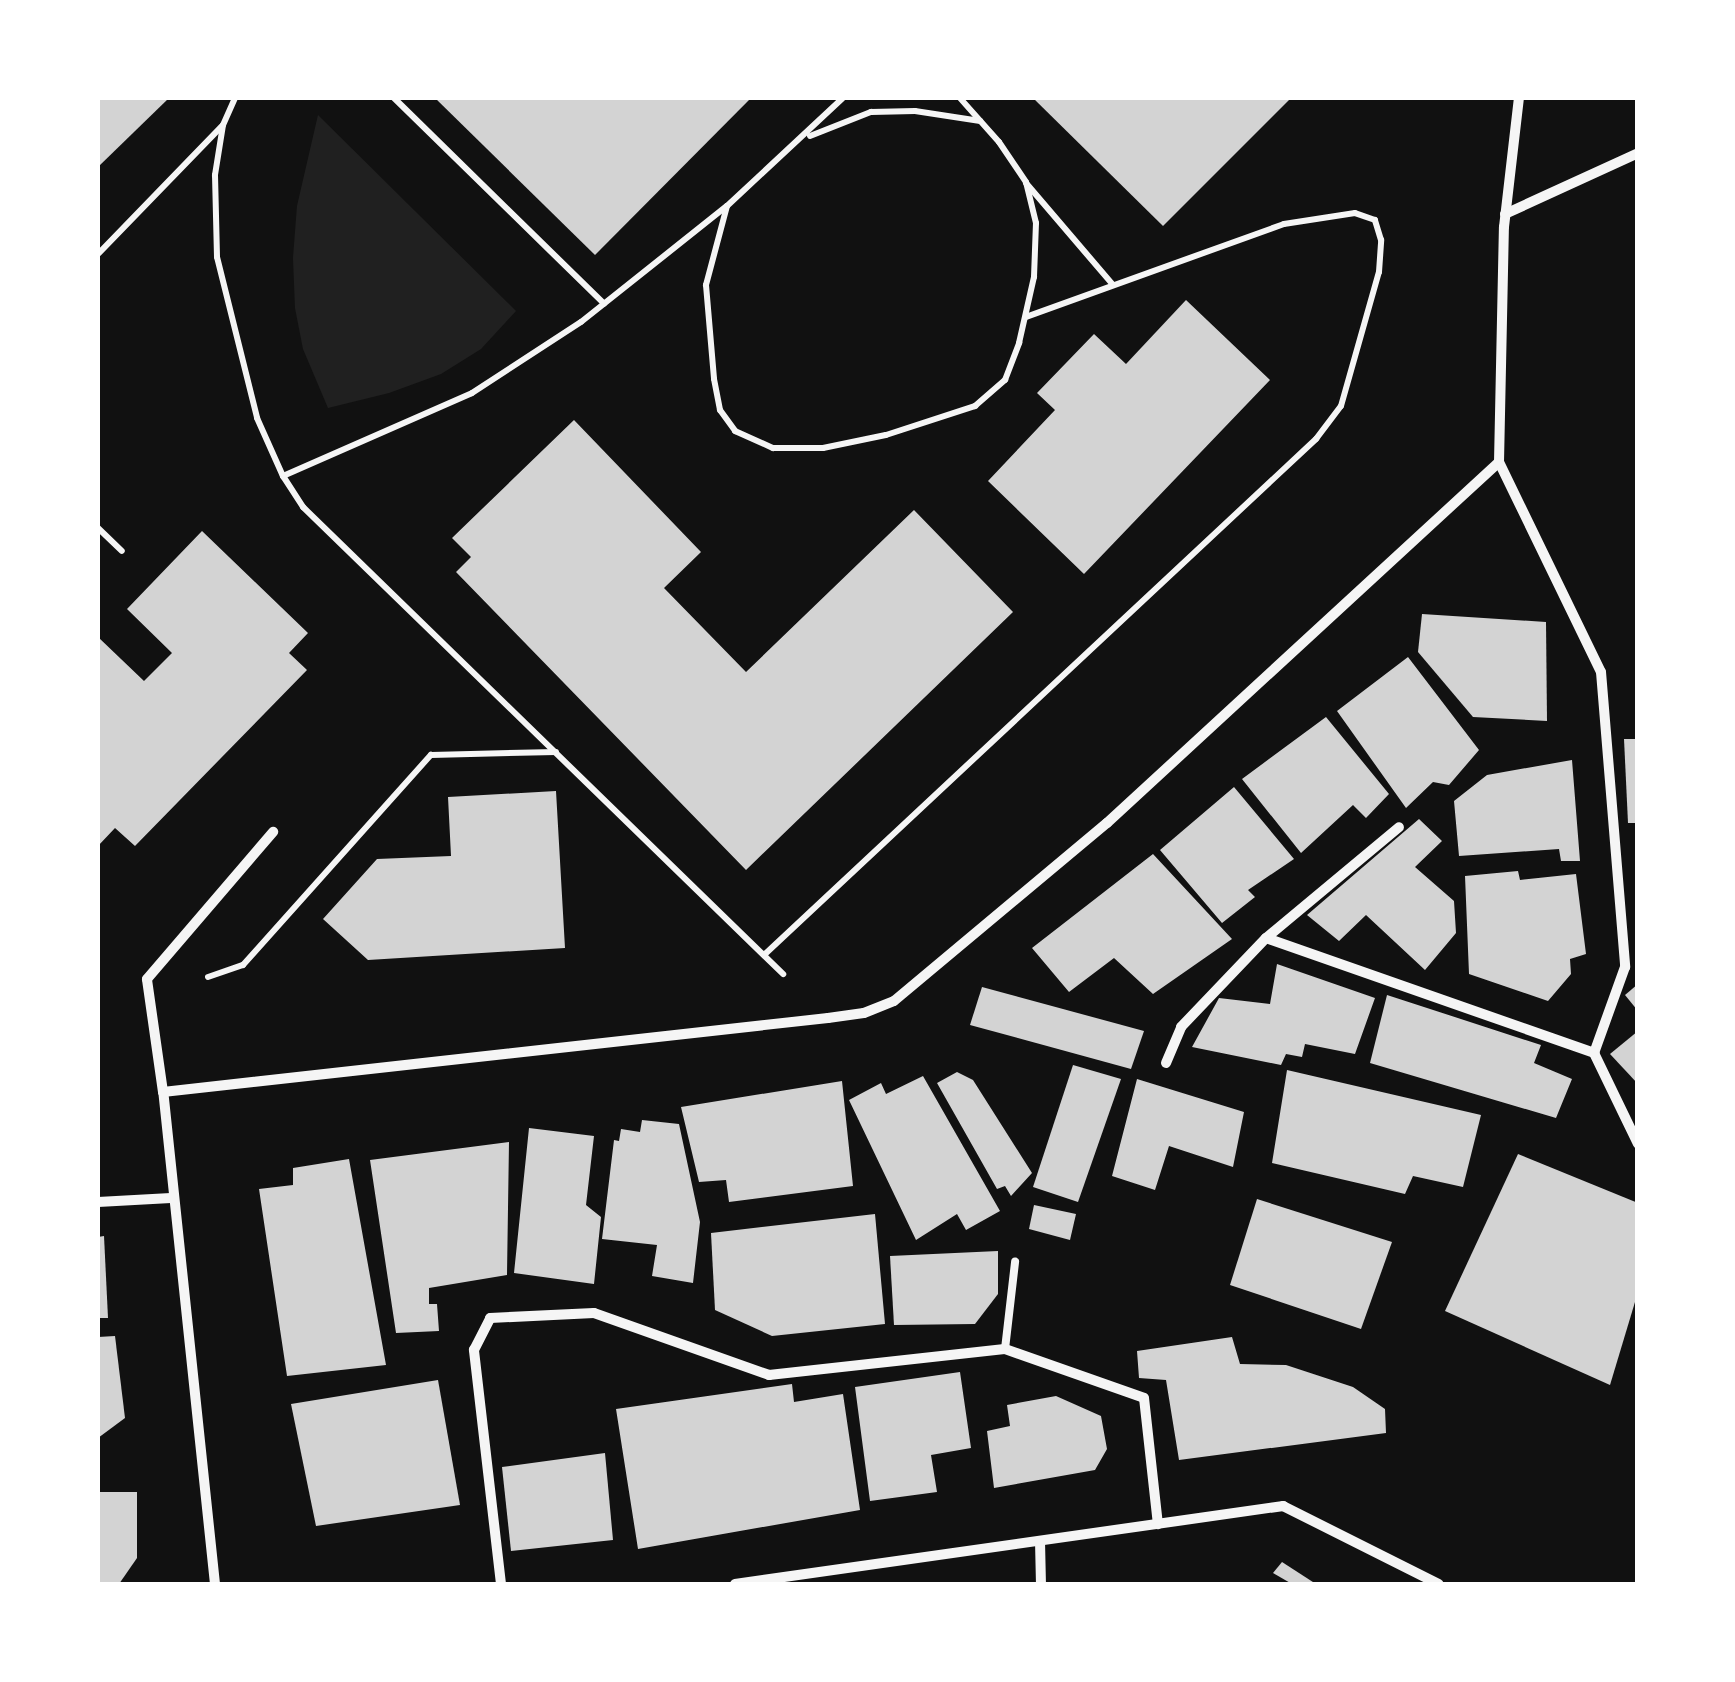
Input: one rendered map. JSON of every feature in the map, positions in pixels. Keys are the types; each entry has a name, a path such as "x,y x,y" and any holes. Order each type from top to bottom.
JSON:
{"street":[{"path":"1519,98 1505,214 1499,462 1601,672 1626,966 1594,1053"},
{"path":"1505,214 1638,153"},
{"path":"163,1092 828,1018 864,1013 894,1002 1107,823 1499,462"},
{"path":"1166,1064 1181,1027 1266,938 1400,827"},
{"path":"215,1584 171,1198 163,1092 147,980 273,832"},
{"path":"1266,938 1594,1053 1638,1144"},
{"path":"98,1202 171,1198"},
{"path":"501,1584 474,1350 490,1318 594,1312 769,1374 1005,1349 1144,1398 1158,1524"},
{"path":"735,1584 1283,1506 1439,1584"},
{"path":"1040,1541 1040,1584"}],"lane":[{"path":"1005,1349 1015,1262"}],"path":[{"path":"235,98 223,125 215,175 217,256 257,418 283,476 304,507 828,1018"},
{"path":"394,98 604,304"},
{"path":"283,476 472,393 604,304 727,206 843,98"},
{"path":"960,98 1113,285"},
{"path":"804,138 872,112 914,110 980,121"},
{"path":"98,254 223,125"},
{"path":"727,206 706,285 720,410 735,431 773,448 823,448 975,406 1005,380 1026,317 1034,277 1036,223 1026,182"},
{"path":"764,955 1316,438 1341,406 1379,272 1381,240 1375,220 1355,212 1284,224 1026,317"},
{"path":"98,528 122,551"},
{"path":"147,980 219,977 243,965 431,755 556,752"}],"shaded area":[{"path":"318,115 516,311 481,349 441,374 389,393 328,408 303,349 295,308 293,258 297,206"}],"building":[{"path":"98,98 169,98 98,167"},
{"path":"435,98 751,98 595,255"},
{"path":"1033,98 1291,98 1163,226"},
{"path":"1186,300 1270,380 1084,574 988,481 1055,410 1037,393 1094,334 1126,364"},
{"path":"574,420 701,552 664,588 746,672 914,510 1013,612 746,870 456,572 471,557 452,538"},
{"path":"202,531 308,633 289,653 307,670 135,846 115,828 98,846 98,637 144,681 172,653 127,609"},
{"path":"1422,614 1546,622 1547,721 1473,717 1418,652"},
{"path":"1408,657 1479,750 1449,785 1433,782 1406,808 1337,711"},
{"path":"1326,717 1389,794 1366,818 1353,805 1301,853 1242,779"},
{"path":"1624,739 1638,739 1638,823 1628,823"},
{"path":"1572,760 1580,861 1561,861 1559,849 1459,856 1454,801 1487,775"},
{"path":"1234,787 1294,859 1248,890 1255,897 1222,923 1160,850"},
{"path":"556,791 565,948 368,960 323,919 377,859 451,856 448,797"},
{"path":"1419,819 1442,841 1415,867 1454,901 1456,933 1425,970 1366,915 1339,941 1307,915"},
{"path":"1153,854 1232,939 1153,994 1114,958 1069,992 1032,948"},
{"path":"1518,871 1520,880 1576,874 1586,954 1570,959 1571,974 1548,1001 1469,974 1465,876"},
{"path":"1277,964 1375,998 1355,1054 1305,1044 1302,1057 1286,1054 1281,1065 1192,1047 1219,998 1270,1004"},
{"path":"1638,984 1638,1011 1625,995"},
{"path":"982,987 1144,1031 1131,1069 970,1025"},
{"path":"1387,995 1541,1045 1534,1063 1572,1079 1556,1118 1370,1063"},
{"path":"1638,1031 1638,1084 1610,1054"},
{"path":"1073,1065 1121,1079 1078,1202 1033,1187"},
{"path":"1287,1070 1481,1115 1463,1187 1413,1176 1405,1194 1272,1163"},
{"path":"957,1072 973,1080 1032,1173 1011,1196 1005,1186 997,1189 937,1083"},
{"path":"923,1076 1000,1211 966,1230 957,1214 916,1240 849,1100 881,1083 886,1094"},
{"path":"1137,1079 1244,1112 1233,1167 1169,1146 1155,1190 1112,1176"},
{"path":"842,1081 853,1186 729,1202 726,1180 699,1182 681,1107"},
{"path":"642,1120 679,1124 700,1222 693,1283 652,1276 657,1245 602,1239 614,1140 619,1141 621,1129 640,1132"},
{"path":"529,1128 594,1136 586,1205 601,1217 594,1284 514,1273"},
{"path":"509,1142 507,1275 429,1288 429,1304 437,1304 439,1331 396,1333 370,1160"},
{"path":"1518,1154 1638,1203 1638,1292 1610,1385 1445,1311"},
{"path":"349,1159 386,1365 287,1376 259,1189 293,1185 293,1168"},
{"path":"1257,1199 1392,1242 1361,1329 1230,1285"},
{"path":"1034,1205 1076,1214 1070,1240 1029,1229"},
{"path":"875,1214 885,1324 772,1336 715,1310 711,1233"},
{"path":"104,1236 108,1318 98,1318 98,1237"},
{"path":"998,1251 998,1294 975,1324 894,1325 890,1256"},
{"path":"115,1336 125,1418 98,1438 98,1337"},
{"path":"1232,1337 1240,1364 1286,1365 1353,1387 1385,1409 1386,1433 1179,1460 1166,1380 1139,1378 1137,1351"},
{"path":"960,1372 971,1448 931,1455 937,1492 870,1501 855,1387"},
{"path":"438,1380 460,1505 316,1526 291,1404"},
{"path":"792,1384 794,1402 843,1394 860,1510 638,1549 616,1409"},
{"path":"1056,1396 1101,1416 1107,1449 1095,1470 994,1488 987,1431 1010,1426 1007,1405"},
{"path":"605,1453 613,1540 511,1551 502,1467"},
{"path":"98,1492 137,1492 137,1558 119,1584 98,1584"},
{"path":"1282,1562 1316,1584 1292,1584 1273,1573"}]}
